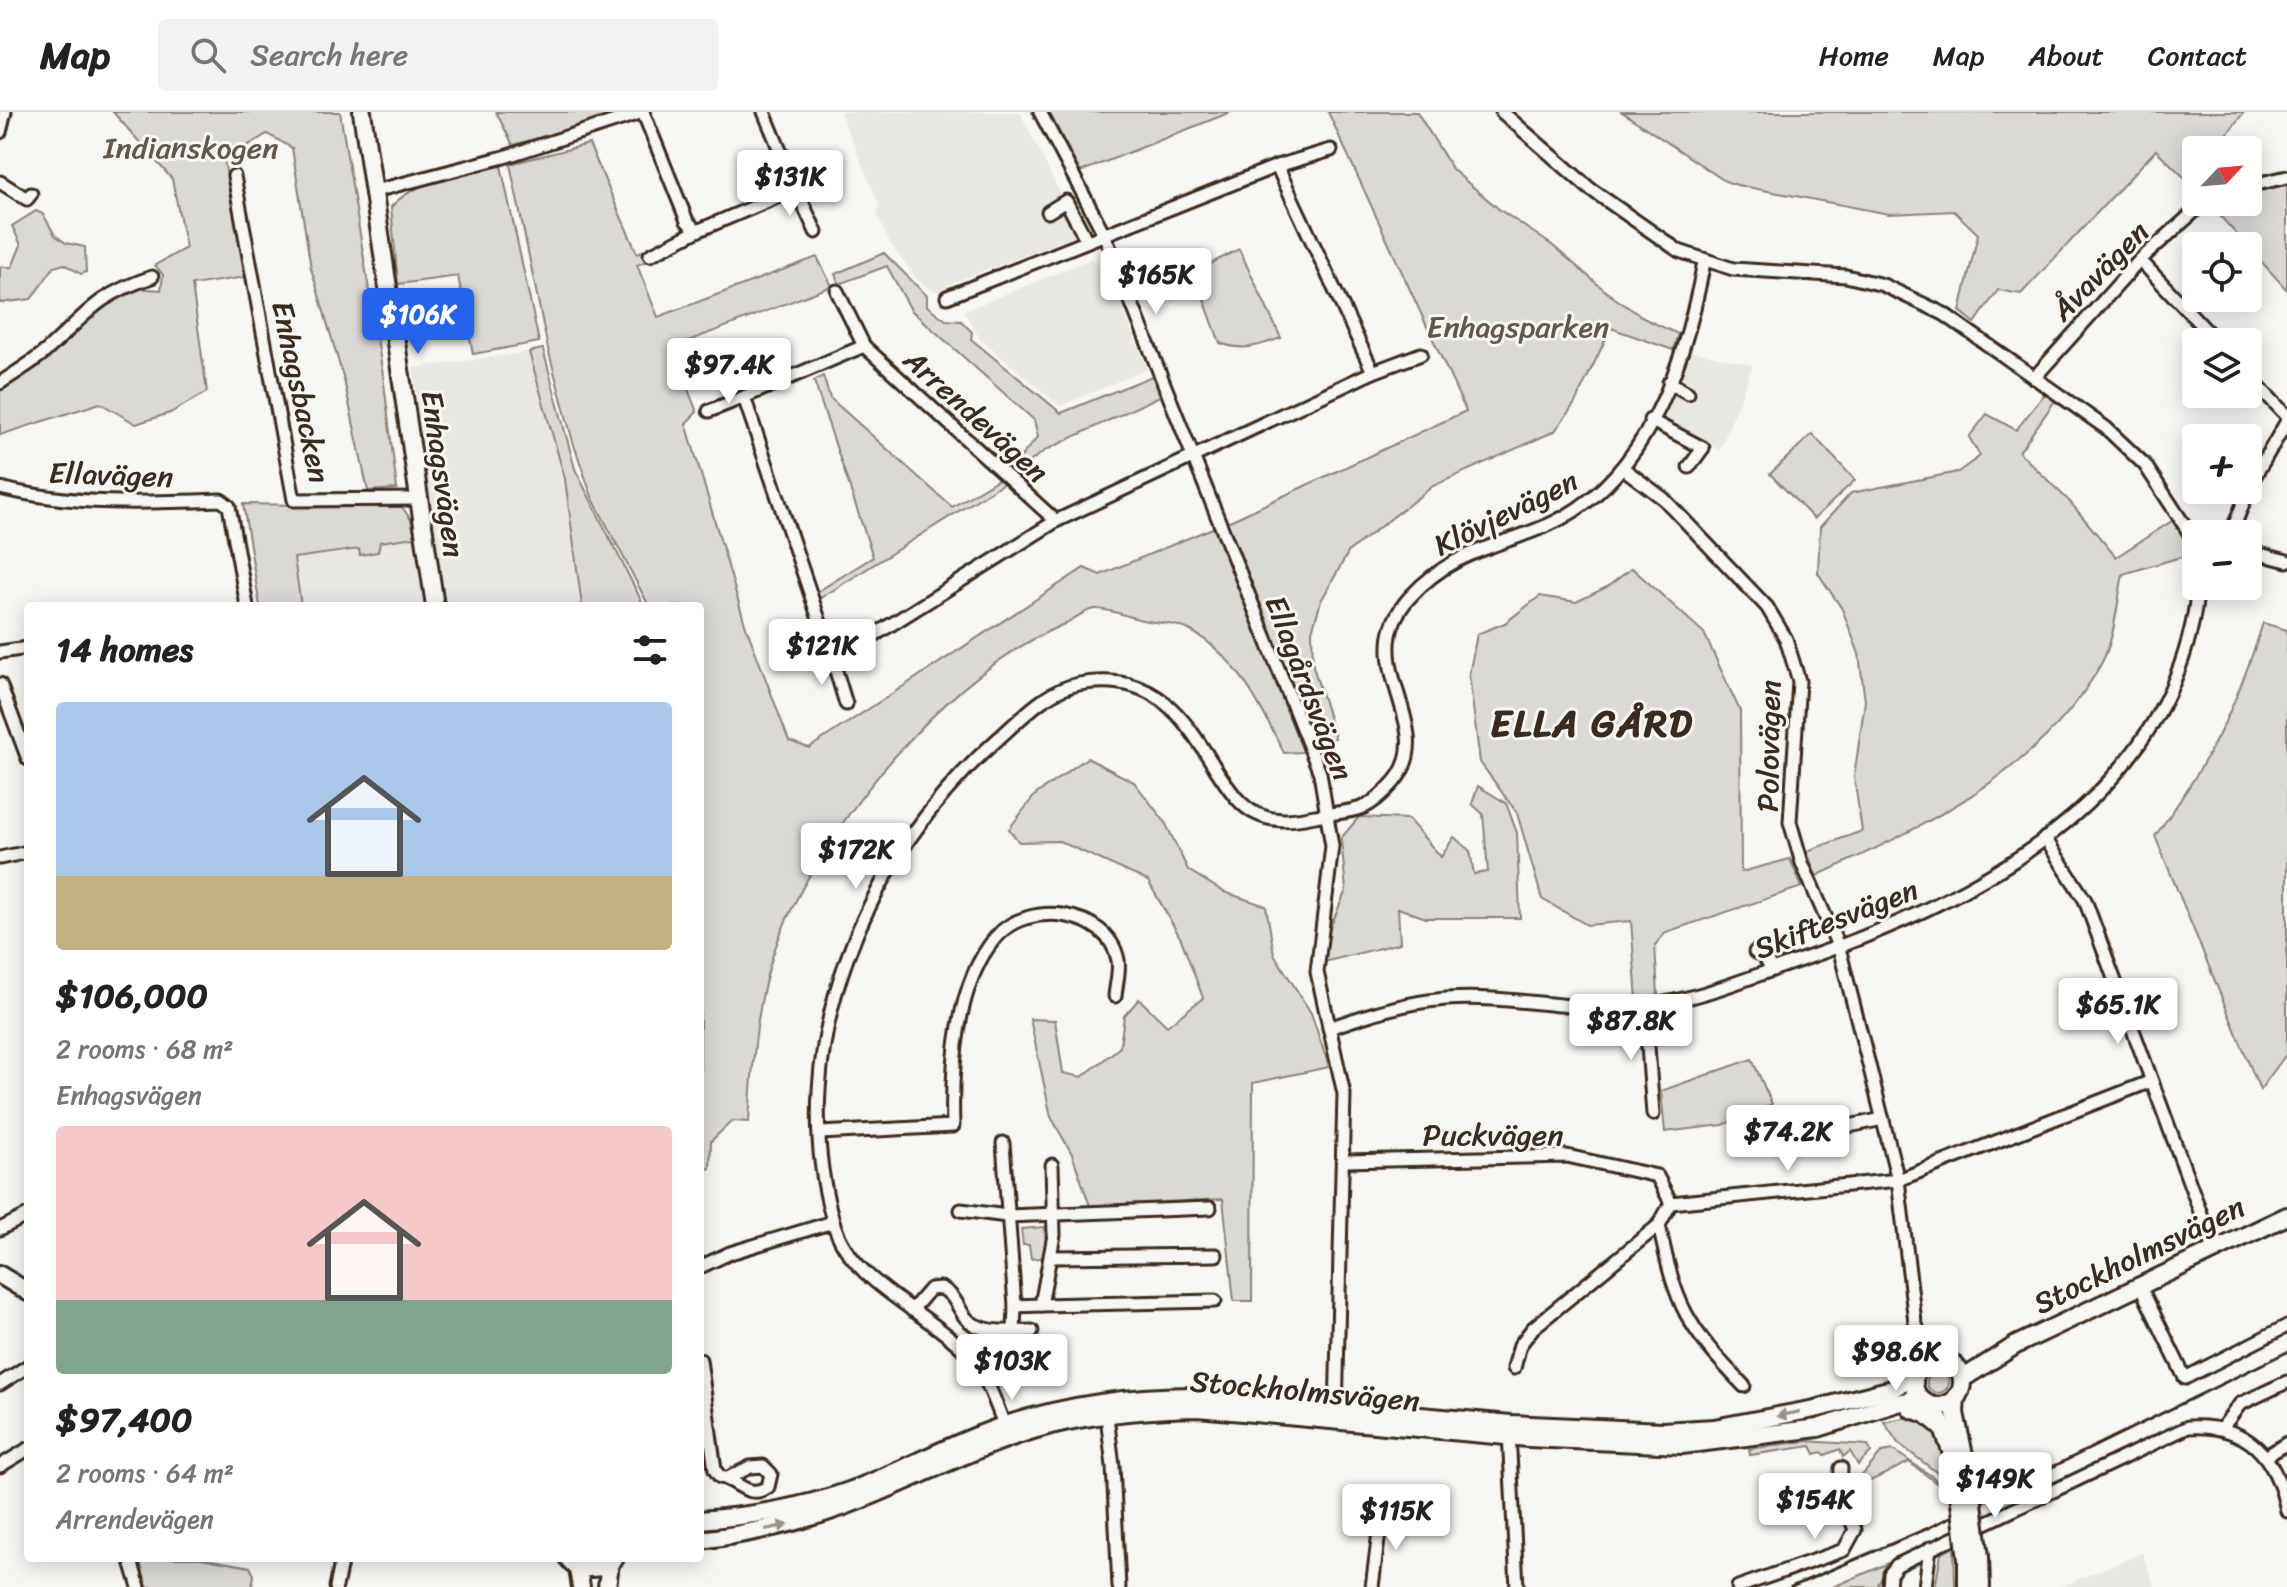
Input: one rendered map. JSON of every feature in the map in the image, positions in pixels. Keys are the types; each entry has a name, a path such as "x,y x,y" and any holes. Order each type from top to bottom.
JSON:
{"main road":[{"name":"Enhagsvägen","path":"362,112 434,602"},
{"name":"Stockholmsvägen","path":"1962,1379 2016,1345 2287,1216"},
{"path":"0,1275 24,1290"},
{"name":"Stockholmsvägen","path":"1953,1363 2016,1345"},
{"path":"1965,1491 1943,1428 1927,1402 1916,1392 1915,1375 1930,1360 1953,1363 1962,1379 1955,1413 1974,1558 1981,1587"},
{"name":"Stockholmsvägen","path":"1510,1430 1714,1428 1867,1396 1892,1389 1915,1375"},
{"path":"1927,1402 1946,1405 1956,1397"},
{"name":"Stockholmsvägen","path":"704,1519 778,1509 848,1491 1006,1432 1106,1408 1198,1408 1336,1415 1682,1445 1818,1428 1897,1403 1927,1402"},
{"path":"1847,1421 1912,1409 1926,1414 1943,1428"},
{"name":"Stockholmsvägen","path":"704,1539 785,1526 819,1515 1006,1432"},
{"path":"1967,1587 1974,1558"},
{"path":"573,1563 593,1570 608,1562"},
{"path":"607,1587 613,1562"},
{"path":"573,1563 581,1587"}],"street":[{"path":"0,132 5,112"},
{"path":"375,191 504,157 643,112 687,221 697,231"},
{"path":"764,112 816,232"},
{"name":"Ellagårdsvägen","path":"1040,112 1104,234 1320,773 1332,846 1329,891 1316,958 1344,1094 1345,1161 1336,1415"},
{"path":"1502,112 1589,188 1679,251 1704,262 1733,269 1846,276 1883,285 1944,314 2106,428 2145,465 2182,522"},
{"path":"947,297 1277,166 1331,150"},
{"path":"1277,166 1373,372"},
{"name":"Enhagsbacken","path":"234,176 294,500 418,499"},
{"path":"2262,183 2287,177"},
{"path":"0,182 27,199 31,194"},
{"path":"650,255 697,231 796,189"},
{"path":"1048,212 1066,201 1087,241"},
{"name":"Åvavägen","path":"2034,378 2140,260 2189,216"},
{"path":"2140,260 2204,328"},
{"name":"Klövjevägen","path":"833,1222 820,1133 818,1094 836,999 862,917 888,869 927,813 977,758 1059,690 1102,683 1124,683 1144,689 1181,715 1237,800 1252,813 1272,820 1296,820 1366,806 1384,792 1406,765 1410,747 1408,726 1386,654 1396,613 1445,566 1469,552 1548,525 1600,493 1624,469 1686,343 1704,262"},
{"path":"0,383 45,352 87,308 120,288 152,277"},
{"name":"Arrendevägen","path":"837,291 864,346 1056,521"},
{"name":"Arrendevägen","path":"709,411 864,346"},
{"name":"Arrendevägen","path":"833,661 1056,521 1373,372 1421,354"},
{"path":"1669,382 1688,393"},
{"path":"2237,520 2252,481 2287,419 2262,391"},
{"path":"744,397 846,704"},
{"path":"1650,420 1703,448 1689,467"},
{"name":"Polovägen","path":"1624,469 1664,499 1767,607 1786,639 1799,681 1790,822 1802,863 1839,948 1898,1180 1919,1336 1930,1360"},
{"name":"Ellavägen","path":"0,488 40,498 129,504 221,500 229,506 246,602"},
{"path":"2262,555 2287,561"},
{"name":"Skiftesvägen","path":"1329,1028 1386,1010 1448,999 1572,1008 1645,1006 1772,970 1899,925 1961,894 2045,838 2109,785 2157,718 2187,642 2197,600"},
{"path":"0,652 24,649"},
{"path":"0,684 24,748"},
{"path":"2045,838 2085,900 2149,1082 2214,1249"},
{"path":"0,858 24,853"},
{"path":"820,1133 953,1126 954,1054 972,985 989,945 1013,923 1031,915 1067,914 1097,931 1111,945 1118,961 1115,996"},
{"path":"1755,952 1763,955 1772,970"},
{"path":"1645,1006 1653,1114"},
{"path":"1514,1368 1520,1345 1533,1328 1659,1225 1671,1203 1898,1180 2149,1082"},
{"path":"1844,1127 1883,1119"},
{"path":"1003,1143 1015,1306 1014,1331"},
{"name":"Puckvägen","path":"1345,1161 1567,1156 1657,1176 1671,1203"},
{"path":"1041,1305 1052,1257 1052,1165"},
{"path":"961,1210 1007,1216 1210,1208"},
{"path":"0,1229 24,1217"},
{"path":"704,1265 730,1253 833,1222 853,1257 879,1284 965,1351 979,1368 1006,1432"},
{"path":"1659,1225 1671,1283 1691,1327 1744,1386"},
{"path":"1052,1257 1216,1255"},
{"path":"2140,1286 2185,1378 2287,1326"},
{"path":"912,1310 930,1289 941,1288 952,1296 972,1324 1032,1331"},
{"path":"1015,1306 1215,1301"},
{"path":"0,1384 24,1369"},
{"path":"2222,1428 2240,1404 2287,1382"},
{"path":"704,1389 715,1470 720,1477 728,1478"},
{"path":"1106,1408 1119,1587"},
{"path":"1889,1587 1890,1574 1897,1565 2188,1427 2222,1428 2245,1439 2267,1456 2281,1481 2287,1511"},
{"path":"1510,1430 1517,1587"},
{"path":"2267,1456 2287,1443"},
{"path":"0,1466 24,1451"},
{"path":"1738,1587 1844,1550 1855,1530 1840,1490 1841,1468"},
{"path":"1372,1587 1382,1509"},
{"path":"1925,1587 1930,1548"},
{"path":"131,1562 139,1587"},
{"path":"336,1587 341,1562"}],"shaded area":[{"path":"840,112 1020,112 1080,234 946,285 946,294 930,289 917,279 890,243 877,215 879,204"},
{"path":"1091,259 1107,271 1147,369 1060,406 980,339 964,311"},
{"path":"1690,351 1753,365 1720,450 1661,418"},
{"path":"529,352 565,479 581,602 444,602 413,368"},
{"path":"415,537 424,602 300,602 294,558 359,548 361,555 378,552 380,542"},
{"path":"2142,1553 2155,1587 2060,1587"}],"green space":[{"name":"Indianskogen","path":"113,112 340,112 383,375 397,489 368,491 344,380 311,268 292,148 267,134 224,160 246,277 192,285 207,392 170,413 136,424 100,403 0,435 0,387 82,318 134,288 161,290 163,275 155,265 186,248 172,179"},
{"path":"496,112 629,112 513,145"},
{"path":"1049,112 1231,112 1080,172"},
{"name":"Enhagsparken","path":"1328,112 1417,112 1453,170 1500,210 1552,245 1609,294 1645,319 1678,334 1673,350 1611,328 1575,403 1555,431 1433,486 1349,551 1321,601 1312,631 1313,666 1335,738 1301,752 1284,753 1246,684 1221,653 1189,630 1106,610 1082,613 1020,647 978,676 938,711 866,791 808,878 786,921 769,969 755,1045 749,1122 732,1121 711,1141 710,1168 704,1170 704,602 647,602 592,497 573,442 548,349 510,164 589,144 637,253 645,250 649,260 637,265 658,317 817,257 832,286 683,343 677,362 697,412 686,423 745,624 789,741 809,748 1084,568 1100,575 1234,519 1466,411"},
{"path":"1622,112 2244,112 2226,136 2182,136 2182,175 2156,150 2021,294 1998,290 1975,323 1960,311 1978,234 1954,211 1889,214 1725,181"},
{"path":"501,166 539,342 473,354 458,276 398,284 391,207 413,190 427,184"},
{"path":"2287,181 2287,290 2262,262 2262,232 2235,232 2220,216 2262,216 2262,189"},
{"path":"36,211 43,214 55,235 66,243 85,247 86,272 81,274 64,264 54,267 31,299 0,303 0,267 12,267 21,245 12,226"},
{"path":"1239,249 1281,338 1244,347 1220,343 1194,272"},
{"path":"884,253 927,296 927,306 946,320 961,321 972,332 971,339 1061,413 1152,376 1160,396 1046,450 1014,473 1010,469 1038,437 1034,420 911,310 887,266 839,284 835,274"},
{"path":"543,349 575,469 642,602 581,602 565,479 529,352"},
{"path":"823,376 830,398 952,507 1000,478 1005,482 819,599 817,592 873,557 814,381"},
{"path":"2047,391 2057,398 2019,452 2070,502 2116,557 2175,519 2182,534 2182,557 2123,574 2106,654 2076,702 2047,736 1976,792 1937,816 1816,876 1807,851 1862,831 1854,777 1865,701 1859,654 1842,609 1818,573 1820,527 1851,493 1958,472 1980,456 1969,437 1987,414 2016,430"},
{"path":"1812,434 1855,480 1814,519 1770,474"},
{"path":"243,504 402,507 411,520 415,537 380,542 378,552 360,555 359,549 294,558 300,602 259,602"},
{"path":"1632,568 1704,633 1740,711 1741,872 1790,859 1802,887 1666,932 1655,945 1658,995 1637,1000 1631,921 1587,925 1542,899 1517,813 1480,762 1469,675 1477,634 1505,623 1540,596 1576,602 1607,587"},
{"path":"2263,623 2287,630 2287,1053 2260,1090 2155,836 2191,784 2219,735"},
{"path":"1087,758 1134,782 1165,822 1188,870 1224,892 1266,906 1274,954 1311,1013 1329,1067 1253,1083 1252,1301 1234,1301 1223,1199 1090,1206 1072,1154 1051,1117 1030,1019 1055,1020 1063,1073 1082,1077 1120,1047 1124,1016 1139,999 1167,1026 1203,998 1181,939 1148,881 1059,841 1019,842 1009,829 1035,795"},
{"path":"1478,786 1506,803 1517,833 1520,918 1426,918 1398,908 1400,943 1324,962 1327,935 1346,890 1341,838 1359,817 1408,819 1441,857 1454,837 1470,851 1474,874 1488,872 1483,814 1472,804"},
{"path":"1752,1059 1772,1104 1723,1125 1665,1132 1661,1091"},
{"path":"1044,1227 1048,1257 1031,1259 1029,1245 1023,1245 1021,1229"},
{"path":"1934,1371 1942,1371 1949,1382 1942,1393 1934,1393 1927,1386 1927,1378"},
{"path":"1913,1416 1935,1435 1948,1481 1898,1443 1884,1422"},
{"path":"1805,1441 1868,1445 1871,1452 1858,1465 1850,1451 1843,1457 1840,1449 1825,1455 1822,1452 1815,1454 1811,1446 1750,1455 1749,1449"},
{"path":"1893,1450 1933,1477 1944,1489 1909,1462 1848,1492 1882,1452"},
{"path":"1954,1547 1955,1587 1935,1587 1941,1554"},
{"path":"140,1562 223,1562 250,1567 254,1575 252,1587 147,1587"},
{"path":"1889,1563 1877,1587 1833,1587"}],"railway":[{"path":"1791,1587 1926,1529 2287,1352"}],"district":[{"name":"ELLA GÅRD","path":"1592,723"}]}
